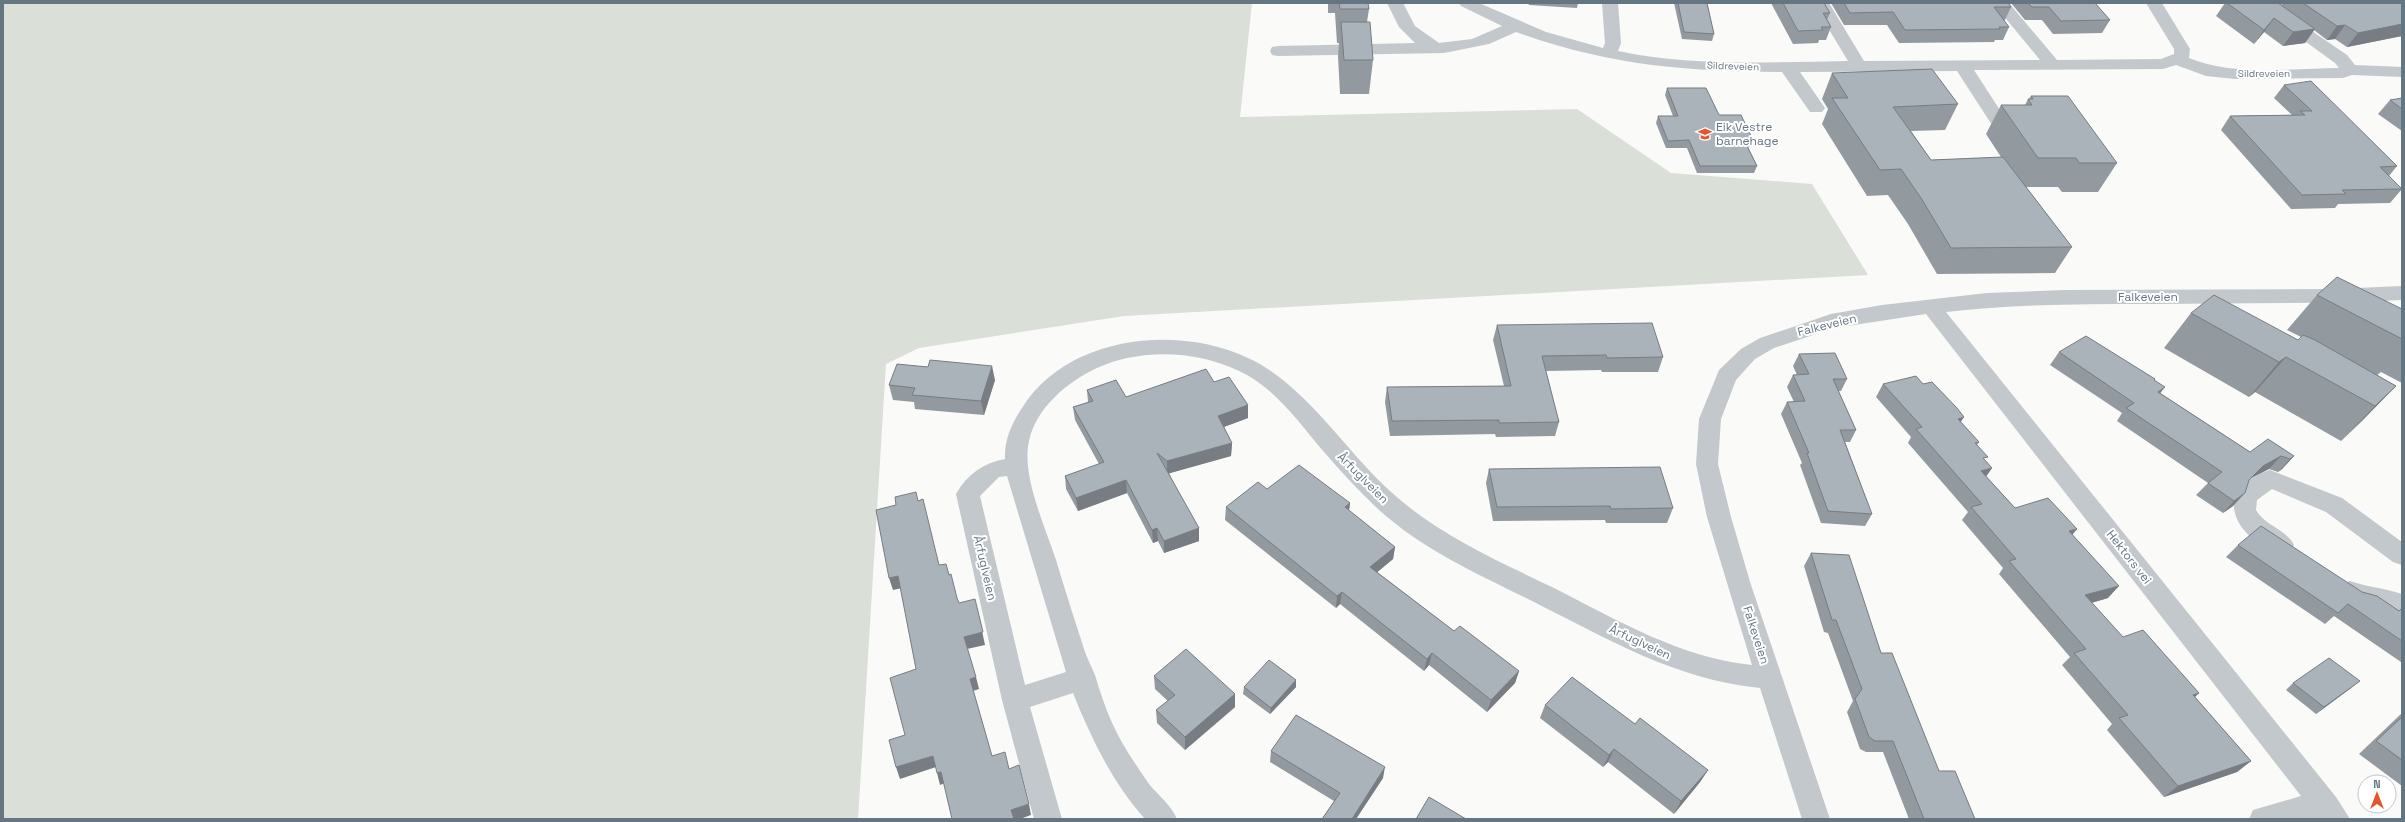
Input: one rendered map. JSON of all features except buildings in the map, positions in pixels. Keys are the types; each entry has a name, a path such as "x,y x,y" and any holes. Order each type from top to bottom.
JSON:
{"street":[{"path":"1395,3 1397,11 1409,31 1435,48"},
{"name":"Sildreveien","path":"1468,3 1487,14 1515,25 1609,53 1673,64 1786,67 1859,66 1924,73 1963,66 2150,65 2163,64 2179,60 2206,70 2234,74 2343,73 2350,70 2402,72"},
{"path":"1609,53 1612,43 1610,3"},
{"path":"1821,3 1859,66"},
{"path":"2001,3 2053,65"},
{"path":"2154,3 2182,48 2182,57 2179,60"},
{"path":"2260,3 2341,59 2350,70"},
{"path":"1278,51 1470,46 1503,34 1515,25"},
{"path":"1963,66 1998,121"},
{"path":"1786,67 1795,76 1816,108"},
{"name":"Falkeveien","path":"1816,819 1726,540 1707,464 1710,419 1727,376 1748,354 1767,343 1809,327 1882,312 1932,308 1987,300 2065,297 2325,296 2402,293"},
{"name":"Hektors vei","path":"1932,308 2331,813"},
{"name":"Årfuglveien","path":"1163,819 1147,804 1131,784 1103,736 1049,577 1021,487 1017,465 1016,449 1024,420 1048,389 1073,369 1110,354 1143,348 1198,350 1228,358 1258,372 1289,398 1360,478 1412,523 1452,548 1666,655 1709,670 1770,678"},
{"name":"Årfuglveien","path":"1017,465 992,470 968,494 1015,700 1048,819"},
{"path":"2301,558 2251,524 2244,508 2248,494 2270,479 2334,505 2402,555"},
{"path":"2333,579 2358,596 2383,598 2402,604"},
{"path":"1015,700 1083,678"},
{"name":"Hektors vei","path":"2262,819 2298,810 2331,813"}],"shaded area":[{"path":"3,3 1252,3 1240,117 1577,109 1671,173 1812,184 1868,275 1124,316 919,348 886,364 858,819 3,819"}],"place":[{"name":"Eik Vestre barnehage","path":"1705,134"}]}
